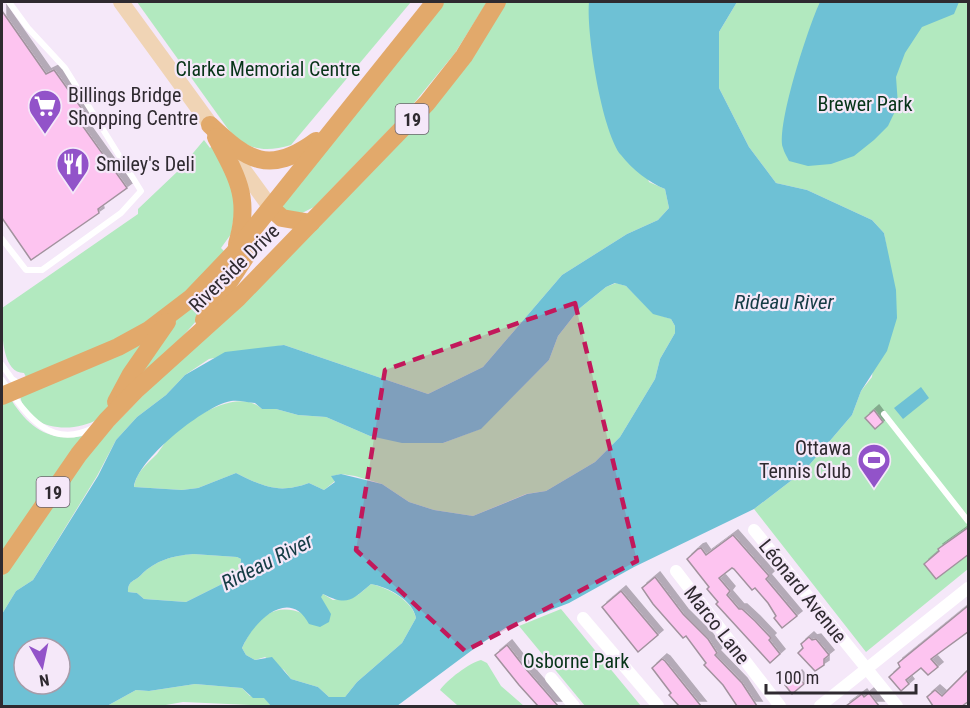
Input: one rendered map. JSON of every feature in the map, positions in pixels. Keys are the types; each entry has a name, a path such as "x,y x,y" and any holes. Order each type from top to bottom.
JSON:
{"main road":[{"path":"121,2 271,208 282,218 311,223"},
{"name":"Riverside Drive","path":"9,388 118,347 176,310 234,253 435,2"},
{"name":"Riverside Drive","path":"2,566 79,454 107,420 238,298 427,103 464,56 497,2"},
{"path":"210,125 234,147 261,161 291,157 331,129"},
{"path":"210,125 237,177 243,200 244,215 234,253"},
{"path":"192,339 269,224 271,208"},
{"path":"107,420 131,374 176,310"}],"street":[{"name":"Léonard Avenue","path":"754,530 897,706"},
{"name":"Marco Lane","path":"676,572 780,706"},
{"path":"820,706 969,588"},
{"path":"584,618 658,706"},
{"path":"551,678 574,706"}],"lane":[{"path":"2,238 26,270 42,270 121,213 141,191 65,68 28,28 9,2"},
{"path":"2,364 15,382 9,388 33,421 55,432 84,431 107,420"},
{"path":"884,414 969,521"}],"highlighted area":[{"path":"575,303 637,561 465,651 356,550 385,370"}],"green space":[{"name":"Clarke Memorial Centre","path":"137,2 411,2 291,145 264,149 249,145 228,129"},
{"path":"444,2 487,2 455,53 410,108 314,207 302,213 282,210 286,197"},
{"path":"497,2 589,2 649,182 665,189 669,208 658,220 627,234 562,275 483,367 428,394 284,345 209,359 185,375 166,395 137,417 116,440 97,476 33,580 16,591 2,614 2,577 92,448 427,103"},
{"name":"Brewer Park","path":"737,2 968,2 968,569 866,652 754,509 805,470 852,415 861,391 872,377 887,250 884,233 872,220 807,190 776,183 749,147 719,88 719,32"},
{"path":"204,140 210,148 212,146 238,191 231,234 221,248 225,252 178,299 151,320 123,337 26,377 24,373 16,371 6,357 2,308 138,214 138,209 178,171"},
{"path":"228,269 197,320 98,419 88,424 64,428 41,423 24,408 20,396 107,358"},
{"path":"616,283 626,286 653,313 671,319 675,326 675,333 660,359 655,379 620,437 595,462 546,491 526,494 473,516 434,510 409,502 382,484 341,474 332,476 335,481 324,490 309,483 289,488 272,487 236,473 198,488 182,490 134,487 142,469 177,431 200,415 227,403 240,401 252,403 262,409 326,417 370,436 443,443 480,429 549,360 558,336 580,308 606,287"},
{"path":"2,401 12,401 33,426 51,435 83,436 2,554"},
{"path":"193,554 237,557 241,559 240,569 232,579 186,602 144,599 137,593 128,592 130,583 152,566 171,558"},
{"path":"371,584 385,588 404,600 416,618 402,643 357,682 345,697 329,697 318,687 291,679 284,670 265,657 255,660 246,655 242,648 259,621 274,611 293,610 304,614 323,594 333,600 358,595"},
{"name":"Osborne Park","path":"561,609 641,706 585,706 519,626"},
{"path":"481,660 487,663 501,686 524,706 457,705 440,690 459,672"},
{"path":"195,684 242,688 250,696 265,698 271,706 183,702 160,706 107,706 136,690 149,691"}],"water":[{"name":"Rideau River","path":"589,2 737,2 719,32 719,88 749,147 776,183 807,190 872,220 884,233 896,290 897,318 887,351 861,391 852,415 805,470 754,509 634,567 569,603 507,627 397,706 271,706 264,698 253,698 242,688 195,684 149,691 136,690 107,706 2,706 2,614 16,591 33,580 98,476 116,440 137,417 166,395 185,375 225,352 284,345 428,394 483,367 562,275 627,234 658,220 669,208 665,189 636,171 621,155 614,143 602,104 590,35","holes":["615,283 626,286 653,314 671,319 675,326 675,333 660,359 655,379 620,437 595,462 546,491 527,494 473,516 434,510 409,502 382,484 341,474 331,476 335,482 324,490 309,483 289,488 272,487 236,473 198,488 182,490 134,487 146,463 172,437 202,414 230,401 255,403 262,409 326,417 370,436 402,443 443,443 481,429 549,360 558,336 580,308 606,287","193,554 237,557 241,559 240,569 232,579 186,602 144,599 137,593 128,592 130,583 152,566 171,558","371,584 399,595 414,611 416,618 402,643 357,682 345,697 329,697 318,687 291,679 272,657 255,660 246,655 242,648 254,628 272,612 282,608 292,608 301,613 309,624 320,627 329,622 331,614 321,597 323,594 338,600 348,600"]},
{"path":"820,2 959,2 954,14 922,27 905,53 896,77 898,105 888,126 854,156 831,164 808,166 789,161 783,148 782,136 795,75"},
{"path":"921,387 929,398 903,419 894,408"}],"building":[{"name":"Billings Bridge Shopping Centre","path":"2,11 46,74 54,70 87,116 79,121 127,188 98,209 99,213 31,260 2,218"},
{"path":"874,410 883,422 875,429 865,418"},
{"path":"969,527 969,554 936,579 924,564 939,551 938,549"},
{"path":"733,535 769,576 766,579 797,616 782,628 774,618 776,616 768,603 755,588 752,590 734,569 732,568 719,578 730,591 727,595 739,609 742,609 771,638 769,640 780,654 770,663 716,604 718,602 707,589 709,587 687,559 701,548 706,555"},
{"path":"655,577 683,614 708,639 717,653 715,655 742,683 757,706 737,706 723,685 704,665 706,663 686,636 683,638 653,604 642,588"},
{"path":"621,591 658,635 638,652 602,607"},
{"path":"969,605 969,631 931,659 938,667 928,675 921,668 906,680 909,684 901,691 889,677 900,667 898,663"},
{"path":"809,637 812,640 816,639 829,655 824,659 824,665 815,671 798,653 803,648 801,644"},
{"path":"507,645 558,706 538,706 519,685 495,655"},
{"path":"662,659 701,706 679,706 669,695 671,693 652,668"},
{"path":"969,669 969,701 962,706 933,706 927,697 935,690 942,696"},
{"path":"797,675 804,684 792,694 785,685"},
{"path":"869,693 879,706 846,706 862,694 864,697"}],"place":[{"name":"Billings Bridge Shopping Centre","path":"45,135"},
{"name":"Smiley's Deli","path":"73,193"},
{"name":"Ottawa Tennis Club","path":"874,489"}]}
